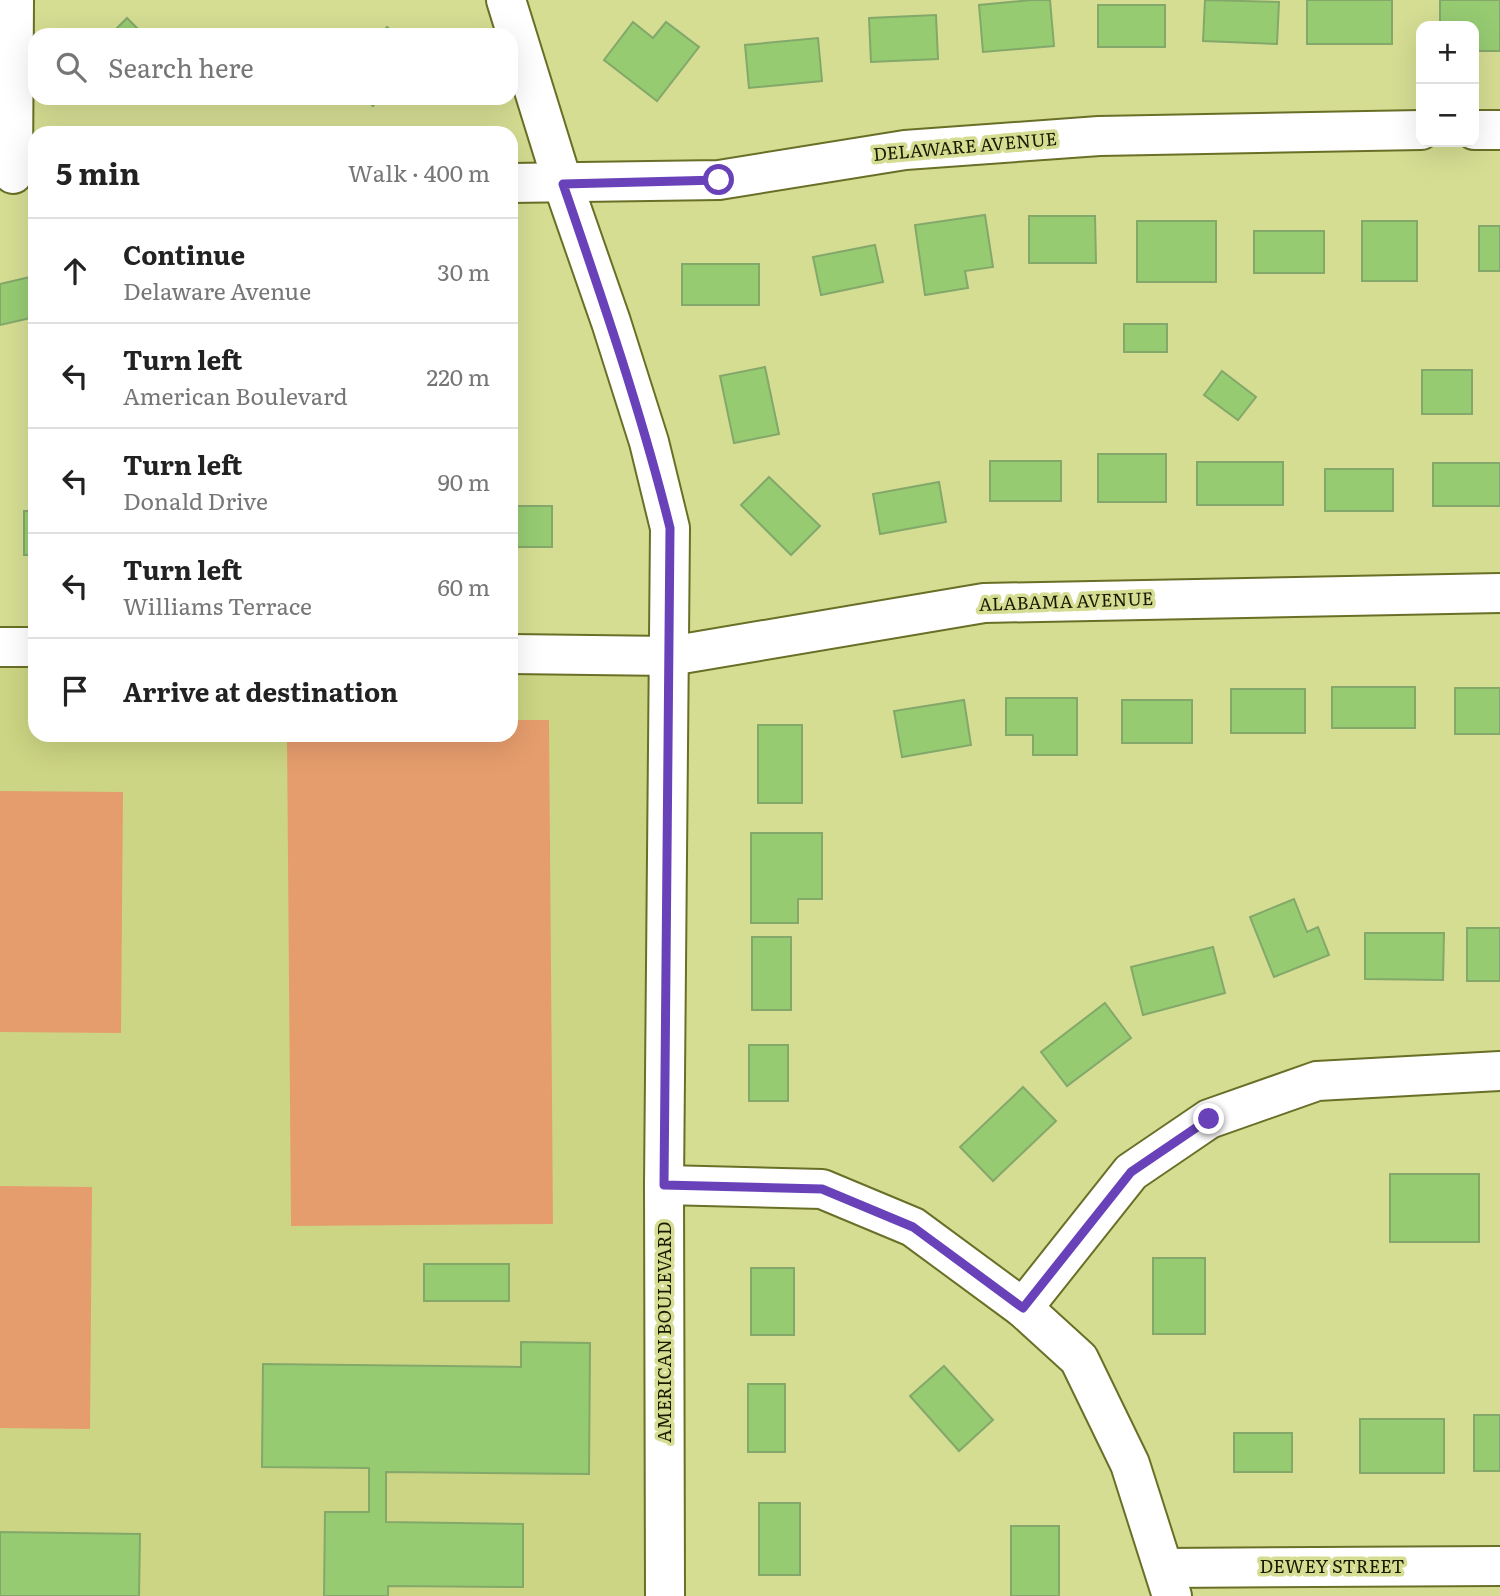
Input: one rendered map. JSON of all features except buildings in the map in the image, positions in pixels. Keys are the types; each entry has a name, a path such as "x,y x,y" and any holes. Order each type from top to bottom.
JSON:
{"street":[{"path":"14,0 16,175"},
{"name":"AMERICAN BOULEVARD","path":"506,0 515,28"},
{"name":"AMERICAN BOULEVARD","path":"518,39 649,442 670,528 664,1185 665,1596"},
{"name":"DELAWARE AVENUE","path":"518,183 719,180 905,150 1099,136 1416,130"},
{"path":"1479,130 1500,130"},
{"name":"ALABAMA AVENUE","path":"518,653 670,656 984,603 1500,593"},
{"path":"0,647 28,647"},
{"path":"1023,1308 1131,1172 1209,1119 1317,1081 1500,1070"},
{"path":"664,1185 822,1189 913,1227 1023,1308 1079,1359 1130,1464 1168,1582"},
{"name":"DEWEY STREET","path":"1168,1582 1500,1566"}],"shaded area":[{"path":"0,668 28,668 28,742 518,742 518,673 651,674 653,1596 0,1596"},
{"path":"518,720 549,720 553,1224 291,1226 287,742 518,742"},
{"path":"0,791 123,792 121,1033 0,1032"},
{"path":"0,1186 92,1187 90,1429 0,1428"}],"route":[{"path":"719,180 563,184 649,442 670,528 664,1185 822,1189 913,1227 1023,1308 1131,1172 1209,1119"}]}
